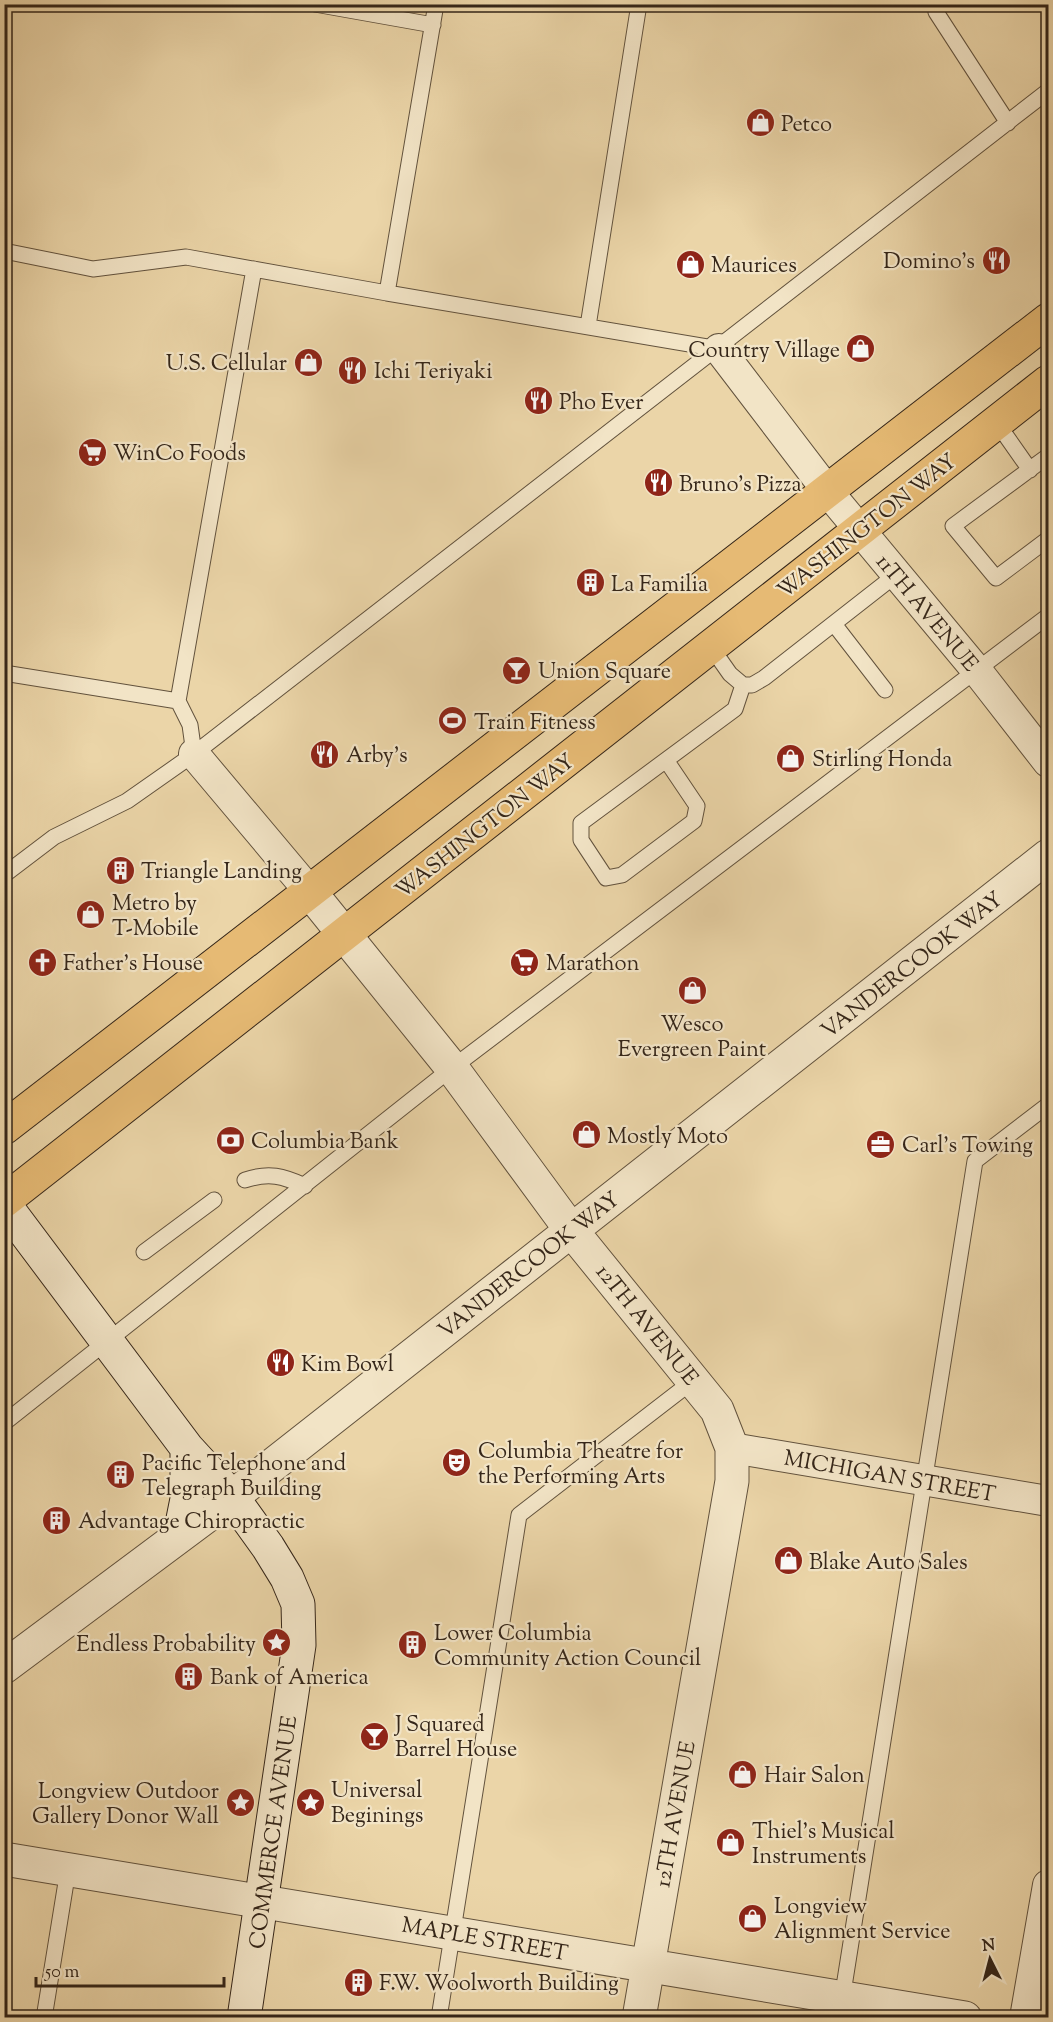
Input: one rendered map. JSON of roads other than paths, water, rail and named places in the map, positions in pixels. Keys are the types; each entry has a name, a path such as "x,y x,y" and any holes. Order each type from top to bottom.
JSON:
{"main road":[{"path":"4,1128 829,493 1048,320"},
{"name":"WASHINGTON WAY","path":"4,1202 1048,382"}],"street":[{"name":"11TH AVENUE","path":"718,349 829,493 978,672 1048,762"},
{"name":"12TH AVENUE","path":"194,754 310,892 452,1068 572,1230 694,1380 717,1410 732,1448 732,1481 639,2018"},
{"name":"VANDERCOOK WAY","path":"4,1667 232,1497 1048,856"},
{"name":"COMMERCE AVENUE","path":"4,1202 188,1448 232,1497 287,1578 298,1604 298,1645 244,2018"},
{"path":"180,1534 187,1499 188,1448"},
{"name":"MICHIGAN STREET","path":"732,1448 923,1482 1048,1501"},
{"name":"MAPLE STREET","path":"4,1859 262,1900 647,1966 841,2008 965,2018"},
{"path":"1025,2018 1048,1885"}],"lane":[{"path":"315,4 433,25"},
{"path":"387,293 436,4"},
{"path":"588,327 639,4"},
{"path":"940,4 936,12 1008,123"},
{"path":"4,875 54,837 127,801 194,754 1048,91"},
{"path":"4,251 93,269 186,257 718,349"},
{"path":"194,754 190,725 178,701 254,269"},
{"path":"996,423 1030,470"},
{"path":"1048,456 953,526 996,578 1048,539"},
{"path":"711,647 730,674 743,686 752,685 897,574"},
{"path":"4,1423 108,1343 452,1068 978,672 1048,616"},
{"path":"834,624 885,690"},
{"path":"4,673 178,701"},
{"path":"666,760 697,806 694,821 622,875 606,878 581,840 581,823 666,760 735,709 743,686"},
{"path":"841,2008 975,1161 1048,1105"},
{"path":"245,1179 269,1174 282,1176 305,1186"},
{"path":"144,1251 214,1200"},
{"path":"439,2018 519,1515 694,1380"},
{"path":"44,2018 68,1870"}],"place":[{"name":"Petco","path":"760,123"},
{"name":"Domino's","path":"996,260"},
{"name":"Maurices","path":"690,264"},
{"name":"Country Village","path":"861,349"},
{"name":"U.S. Cellular","path":"308,362"},
{"name":"Ichi Teriyaki","path":"353,370"},
{"name":"Pho Ever","path":"538,401"},
{"name":"WinCo Foods","path":"92,452"},
{"name":"Bruno's Pizza","path":"658,483"},
{"name":"La Familia","path":"590,583"},
{"name":"Union Square","path":"517,670"},
{"name":"Train Fitness","path":"453,721"},
{"name":"Arby's","path":"325,754"},
{"name":"Stirling Honda","path":"791,758"},
{"name":"Triangle Landing","path":"120,870"},
{"name":"Metro by T-Mobile","path":"91,915"},
{"name":"Father's House","path":"42,962"},
{"name":"Marathon","path":"525,962"},
{"name":"Wesco Evergreen Paint","path":"692,991"},
{"name":"Mostly Moto","path":"586,1135"},
{"name":"Columbia Bank","path":"230,1140"},
{"name":"Carl's Towing","path":"881,1144"},
{"name":"Kim Bowl","path":"280,1363"},
{"name":"Columbia Theatre for the Performing Arts","path":"457,1463"},
{"name":"Pacific Telephone and Telegraph Building","path":"121,1475"},
{"name":"Advantage Chiropractic","path":"57,1520"},
{"name":"Blake Auto Sales","path":"788,1561"},
{"name":"Endless Probability","path":"277,1643"},
{"name":"Lower Columbia Community Action Council","path":"413,1645"},
{"name":"Bank of America","path":"189,1676"},
{"name":"J Squared Barrel House","path":"374,1736"},
{"name":"Hair Salon","path":"743,1774"},
{"name":"Universal Beginings","path":"310,1802"},
{"name":"Longview Outdoor Gallery Donor Wall","path":"240,1803"},
{"name":"Thiel's Musical Instruments","path":"731,1843"},
{"name":"Longview Alignment Service","path":"753,1918"},
{"name":"F.W. Woolworth Building","path":"358,1982"}]}
